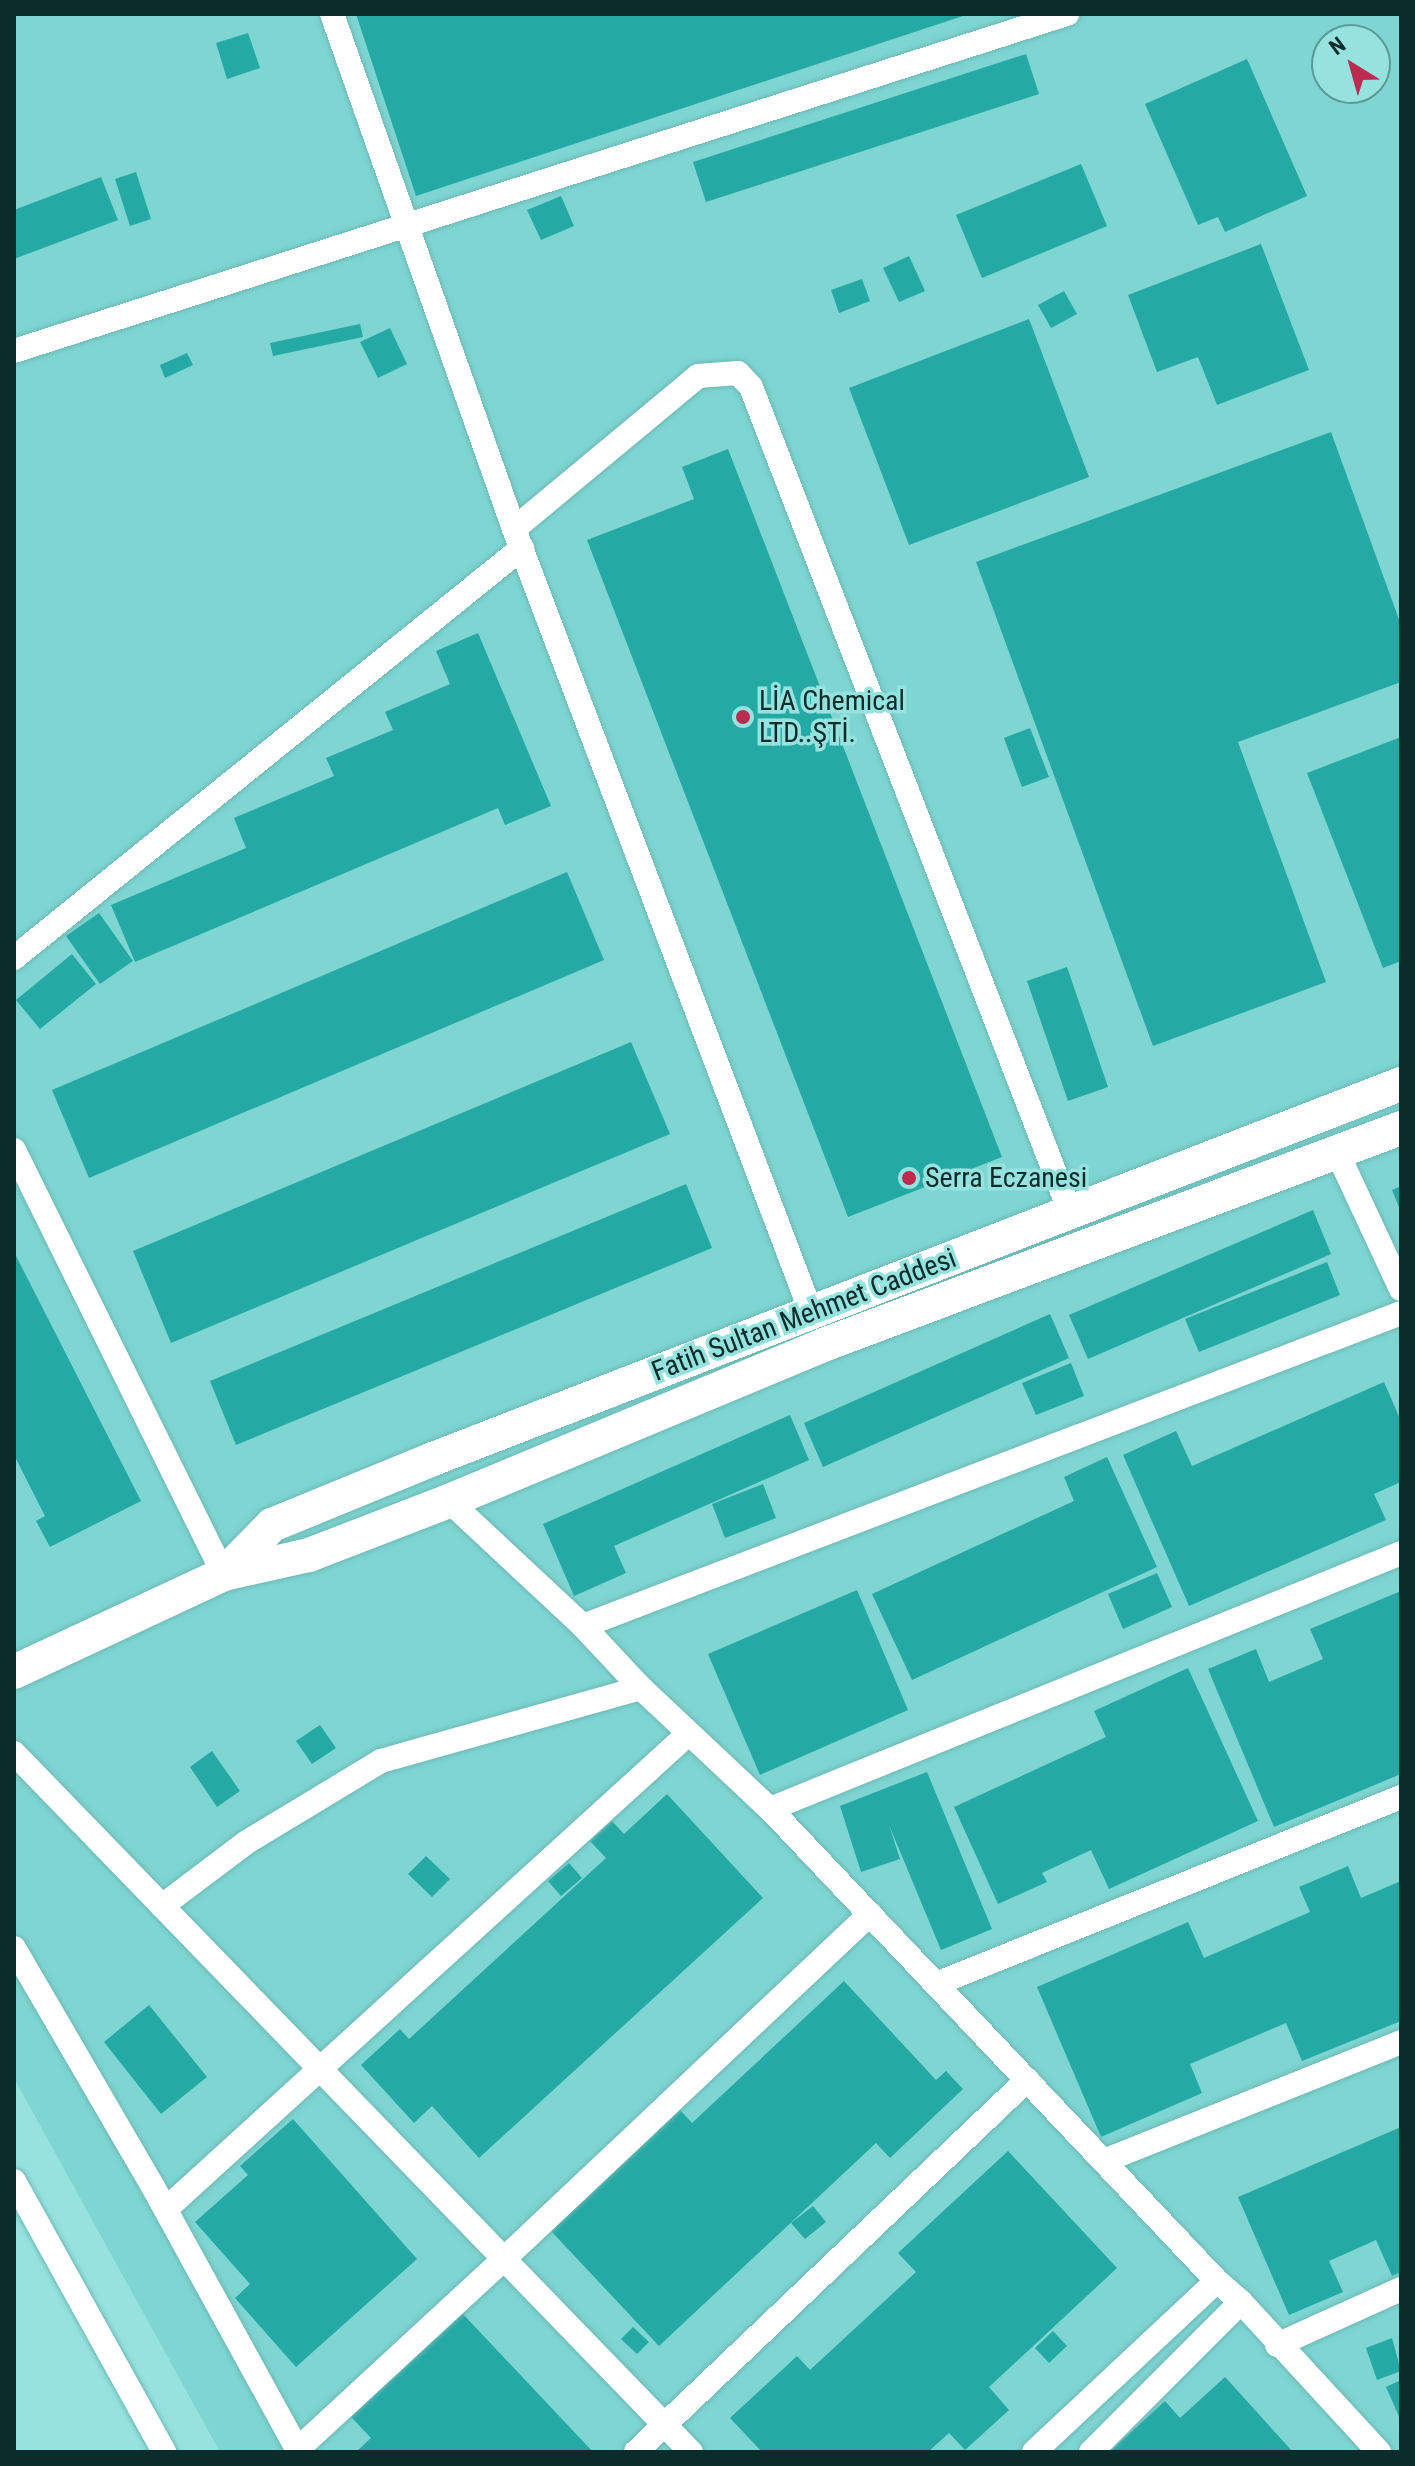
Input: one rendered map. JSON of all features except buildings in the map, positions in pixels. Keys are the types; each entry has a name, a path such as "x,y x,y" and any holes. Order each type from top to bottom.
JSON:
{"main road":[{"name":"Fatih Sultan Mehmet Caddesi","path":"224,1574 272,1525 433,1459 1401,1084"},
{"path":"1320,1115 1337,1152"},
{"name":"Fatih Sultan Mehmet Caddesi","path":"14,1672 224,1574 309,1555 449,1501 826,1344 1401,1128"},
{"path":"811,1312 826,1344"},
{"path":"433,1459 449,1501"}],"street":[{"path":"332,14 518,539 811,1312"},
{"path":"14,351 1067,14"},
{"path":"14,958 518,539 698,376 738,373 751,387 1070,1212"},
{"path":"14,1150 224,1574"},
{"path":"1337,1152 1401,1289"},
{"path":"583,1626 1401,1313"},
{"path":"449,1501 583,1626 688,1734 770,1809 1217,2281 1241,2302 1277,2345 1379,2452"},
{"path":"770,1809 1401,1553"},
{"path":"162,1906 247,1842 381,1761 641,1688"},
{"path":"166,2209 688,1734"},
{"path":"14,1753 691,2452"},
{"path":"936,1984 1401,1797"},
{"path":"14,1948 166,2209 298,2450 870,1914"},
{"path":"1104,2161 1401,2042"},
{"path":"636,2452 1027,2080"},
{"path":"14,2181 164,2452"},
{"path":"1034,2452 1217,2281"},
{"path":"1277,2345 1401,2289"},
{"path":"1091,2452 1241,2302"}],"shaded area":[{"path":"14,14 1401,14 1401,2452 220,2452 14,2078"}],"place":[{"name":"LİA Chemical LTD..ŞTİ.","path":"743,717"},
{"name":"Serra Eczanesi","path":"909,1178"}]}
